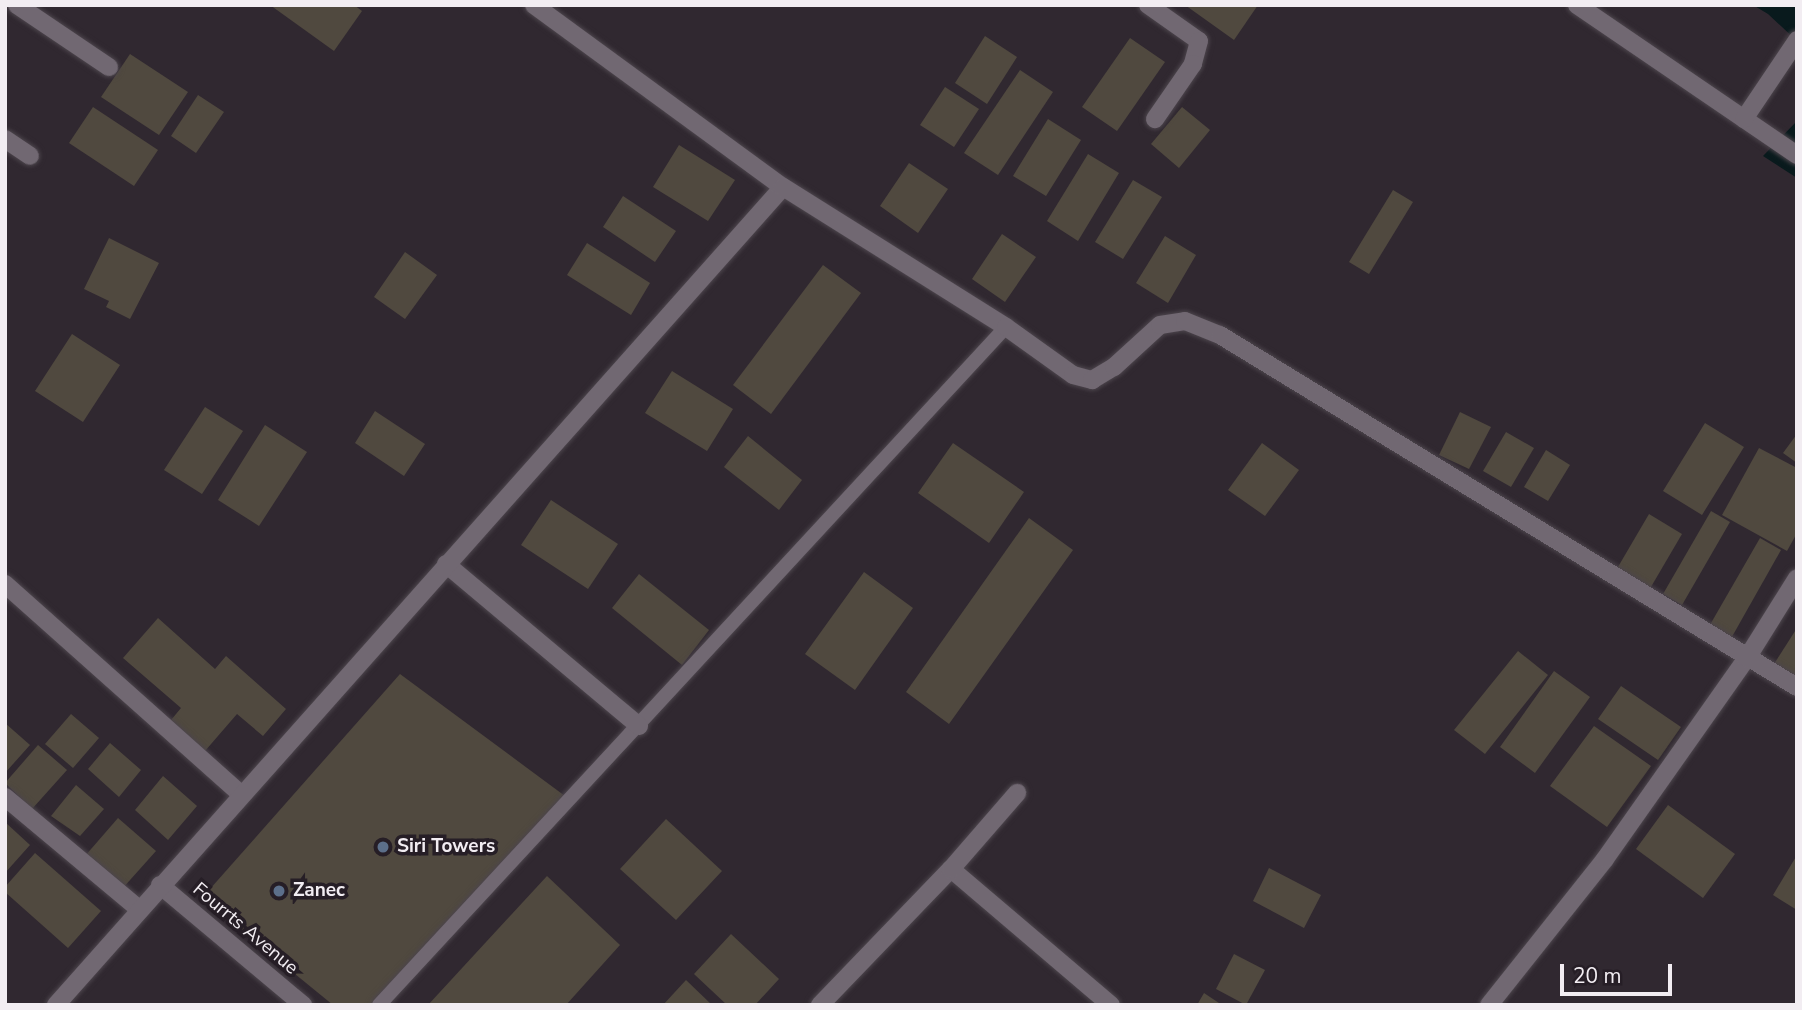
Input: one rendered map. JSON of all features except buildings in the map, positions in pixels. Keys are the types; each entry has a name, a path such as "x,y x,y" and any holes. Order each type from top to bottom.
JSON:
{"street":[{"path":"17,5 108,67"},
{"path":"534,5 783,187 1006,327 1073,375 1092,380 1114,367 1160,325 1185,321 1220,335 1797,687"},
{"path":"1148,5 1199,41 1193,65 1155,118"},
{"path":"1577,5 1797,155"},
{"path":"1744,119 1797,40"},
{"path":"5,139 30,156"},
{"path":"56,1005 139,908 783,187"},
{"path":"446,564 639,726"},
{"path":"1489,1005 1605,859 1747,658 1797,578"},
{"path":"5,584 241,794"},
{"path":"820,1005 951,869 1017,793"},
{"path":"5,797 139,908"},
{"path":"951,869 1111,1005"},
{"name":"Fourrts Avenue","path":"160,885 303,1005"}],"lane":[{"path":"379,1005 1006,327"}],"shaded area":[{"path":"1753,5 1797,5 1797,41 1768,14"},
{"path":"1797,121 1797,178 1763,156"}],"place":[{"name":"Siri Towers","path":"383,847"},
{"name":"Zanec","path":"279,891"}]}
